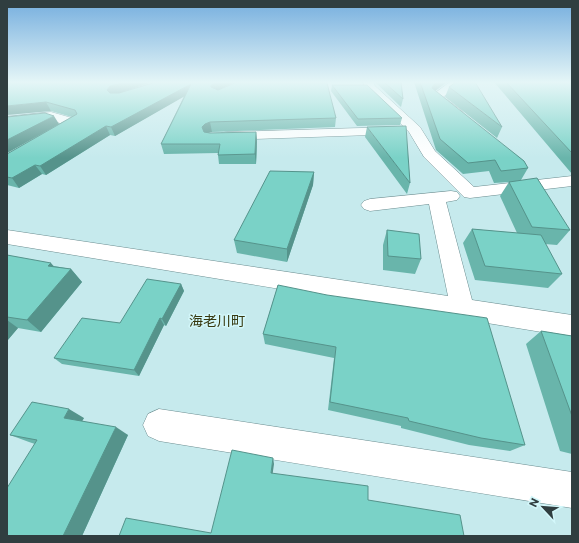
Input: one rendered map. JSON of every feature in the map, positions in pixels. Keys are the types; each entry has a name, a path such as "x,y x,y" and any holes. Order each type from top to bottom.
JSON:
{"street":[{"path":"389,107 415,130 429,154 470,193"},
{"path":"450,107 466,121"},
{"path":"7,120 52,116 74,123 7,160"},
{"path":"212,137 415,130"},
{"path":"370,205 470,193 536,180 567,182 572,198"},
{"path":"436,197 463,310"},
{"path":"10,240 572,326"},
{"path":"159,425 572,490"}],"building":[{"path":"65,107 148,107 111,127 106,126 40,166 35,165 12,178 7,177 7,154 77,114 75,110"},
{"path":"179,107 333,107 336,118 210,122 202,127 204,132 210,133 256,132 255,154 218,155 220,144 161,144"},
{"path":"349,107 391,107 402,118 358,119"},
{"path":"429,107 456,107 524,161 528,168 501,171 495,160 468,163 440,139"},
{"path":"476,107 490,107 502,127"},
{"path":"530,107 572,107 572,153"},
{"path":"45,113 54,116 7,140 7,117"},
{"path":"406,126 410,183 367,127"},
{"path":"270,171 314,172 287,249 234,240"},
{"path":"537,178 570,230 532,227 509,182"},
{"path":"472,229 541,235 562,274 485,266"},
{"path":"387,230 419,234 421,259 388,256"},
{"path":"7,255 51,263 48,266 71,269 27,320 7,317"},
{"path":"147,279 181,284 162,319 160,318 134,370 54,358 82,318 120,323"},
{"path":"278,285 327,295 487,318 525,445 481,438 409,421 408,418 330,402 336,347 263,334"},
{"path":"541,331 572,336 572,416"},
{"path":"32,402 69,409 64,418 116,427 63,536 7,536 7,488 37,440 10,435"},
{"path":"232,450 273,458 271,473 368,486 368,500 460,515 464,536 119,536 126,518 211,533"}],"district":[{"name":"海老川町","path":"217,321"}]}
